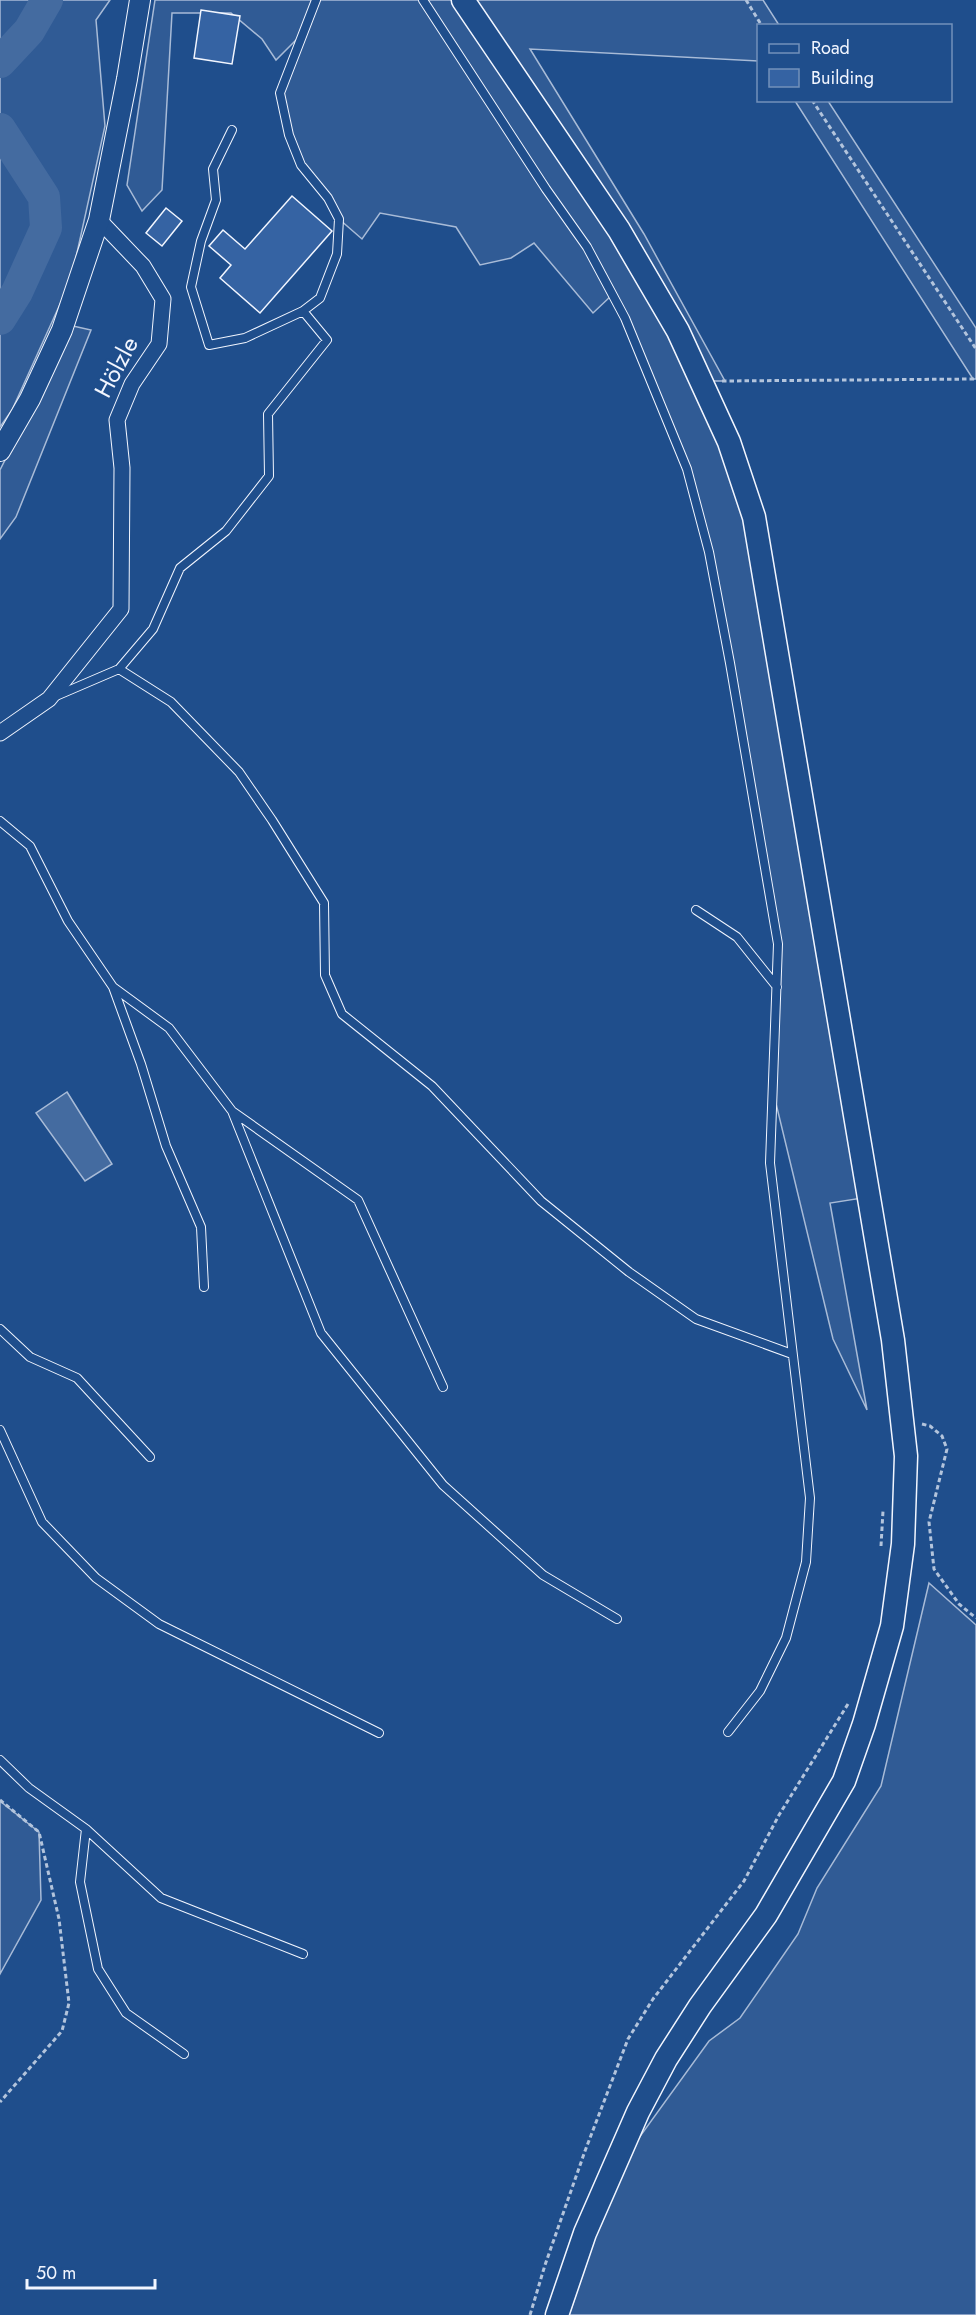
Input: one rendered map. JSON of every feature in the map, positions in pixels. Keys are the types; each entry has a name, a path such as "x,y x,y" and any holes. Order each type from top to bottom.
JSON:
{"main road":[{"path":"463,0 619,230 678,332 729,442 754,517 893,1340 906,1456 903,1544 892,1626 864,1724 844,1781 766,1915 700,2006 666,2059 615,2162 585,2233 557,2315"}],"street":[{"path":"0,450 30,399 62,330 99,220 140,0"},
{"name":"Hölzle","path":"0,733 49,699 121,609 122,468 117,420 132,384 159,344 164,299 142,266 99,220"}],"lane":[{"path":"232,130 213,169 216,200 201,241 191,287 208,345 245,338 303,311 320,298 337,254 339,219 328,198 301,165 289,135 280,93 316,0"},
{"path":"423,0 546,189 588,247 625,318 687,469 709,552 730,663 778,944 770,1163 810,1498 806,1562 786,1638 760,1691 728,1732"},
{"path":"49,699 119,669 153,629 180,568 225,531 269,476 267,414 327,340 303,311"},
{"path":"119,669 171,702 239,772 272,820 324,903 325,975 342,1014 432,1086 541,1201 630,1272 696,1319 792,1354"},
{"path":"0,821 30,846 68,921 112,987 141,1064 166,1146 201,1227 204,1287"},
{"path":"696,910 737,938 777,987"},
{"path":"112,987 169,1028 232,1111 321,1333 442,1485 543,1575 617,1619"},
{"path":"232,1111 358,1200 443,1388"},
{"path":"0,1329 30,1357 77,1378 150,1457"},
{"path":"0,1431 9,1446 42,1522 96,1578 159,1624 379,1732"},
{"path":"0,1760 29,1788 86,1829 161,1898 303,1954"},
{"path":"86,1829 80,1882 98,1969 126,2013 184,2054"}],"path":[{"path":"746,0 761,24"},
{"path":"813,102 976,349"},
{"path":"702,381 976,379"},
{"path":"902,1422 930,1426 942,1436 947,1449 929,1522 934,1569 959,1604 976,1618"},
{"path":"881,1550 883,1506"},
{"path":"530,2315 571,2193 628,2039 653,1999 744,1881 779,1815 848,1703"},
{"path":"0,1800 39,1832 59,1919 69,2003 62,2031 0,2102"}],"shaded area":[{"path":"0,0 110,0 96,20 105,126 71,280 12,410 0,427"},
{"path":"155,0 763,0 778,24 757,24 757,61 530,49 644,234 725,381 703,381 729,442 869,1197 830,1203 867,1410 833,1339 772,1087 778,944 730,663 687,469 612,295 593,313 534,243 511,258 480,265 456,227 380,213 362,239 339,219 301,165 280,93 301,35 276,60 262,39 231,13 172,13 162,190 142,211 127,185"},
{"path":"796,102 829,102 976,328 976,379 973,379"},
{"path":"73,326 91,330 16,517 0,539 0,470"},
{"path":"67,1092 112,1164 85,1181 36,1113"},
{"path":"929,1583 976,1625 976,2315 569,2315 620,2164 709,2041 740,2018 798,1934 817,1888 881,1786"},
{"path":"0,1801 39,1832 41,1900 0,1974"}],"building":[{"path":"201,10 240,16 232,64 194,58"},
{"path":"292,196 332,231 260,313 220,278 231,265 209,246 223,230 245,249"},
{"path":"166,208 182,221 162,246 146,233"}],"waterway":[{"path":"0,62 29,31 47,0"},
{"path":"0,129 44,197 46,228 17,292 0,319"}]}
